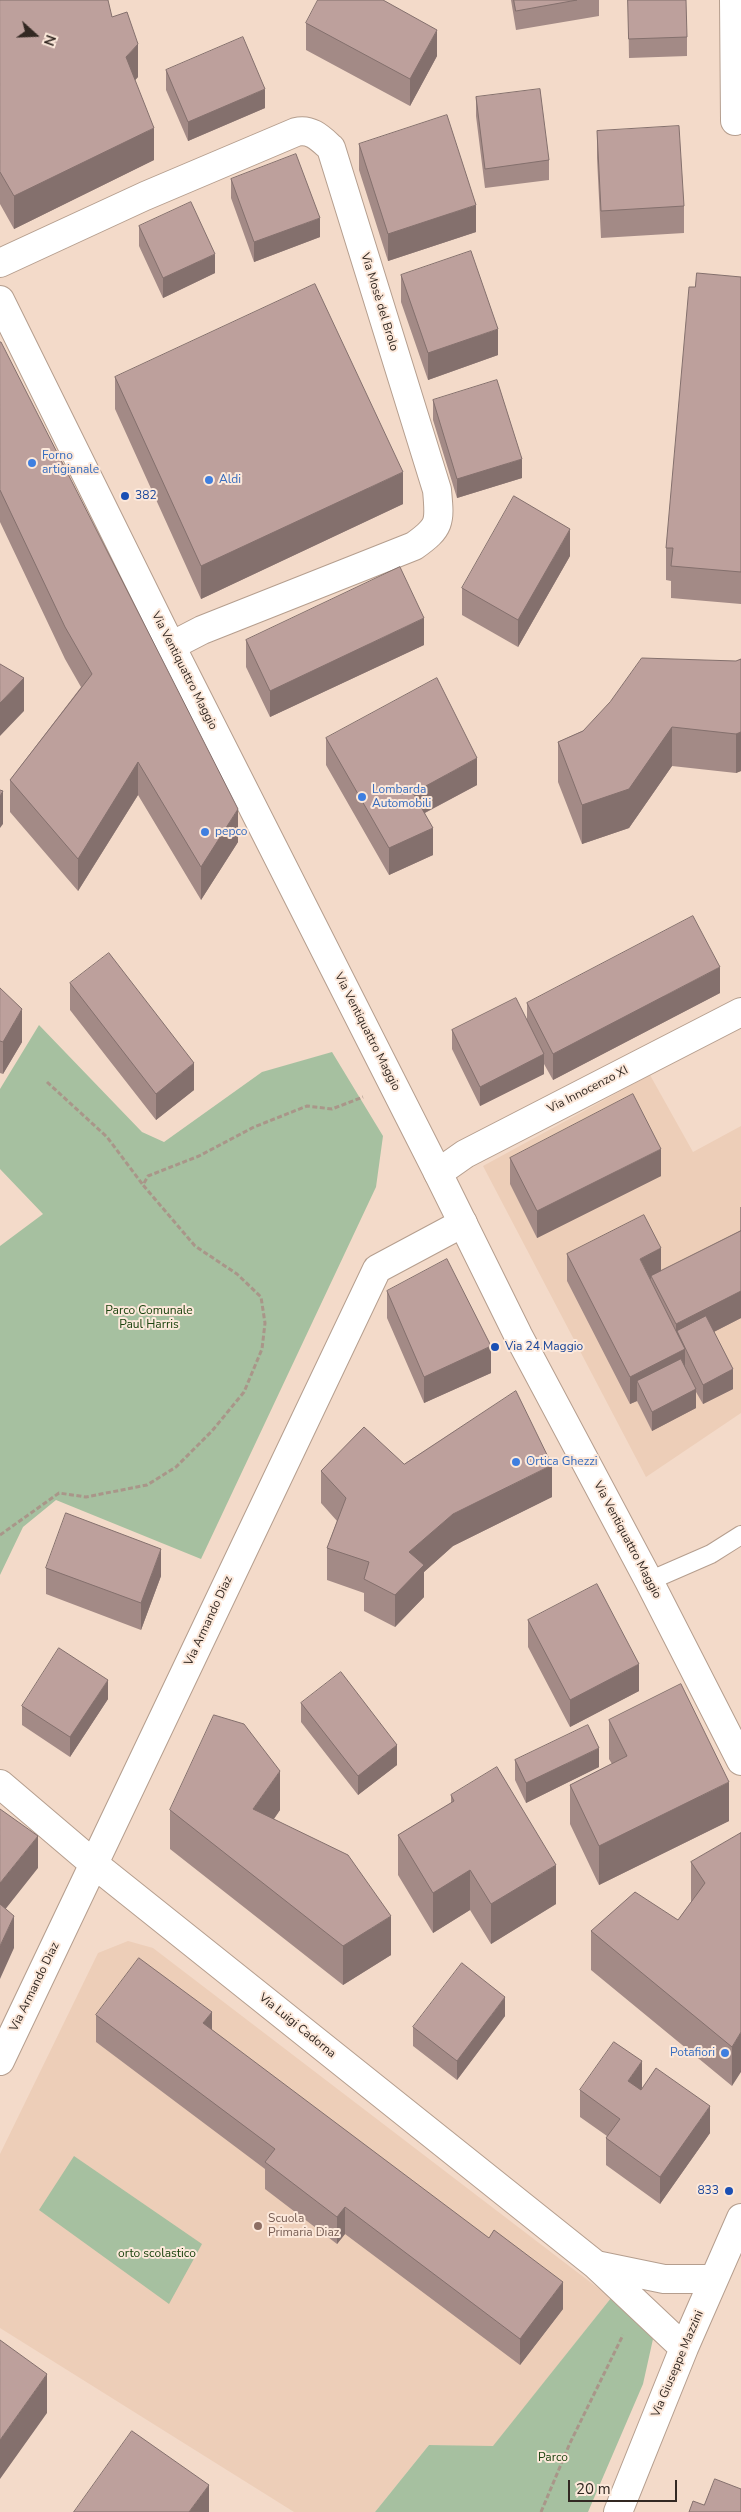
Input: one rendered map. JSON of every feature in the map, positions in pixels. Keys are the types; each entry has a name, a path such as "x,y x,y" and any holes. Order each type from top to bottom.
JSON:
{"street":[{"path":"734,0 735,121"},
{"name":"Via Mosè del Brolo","path":"0,263 145,196 296,132 303,130 318,135 331,148 437,490 439,512 437,525 431,534 414,546 202,630 171,646"},
{"name":"Via Ventiquattro Maggio","path":"0,300 171,646 394,1085 518,1336 649,1581 741,1761"},
{"name":"Via Innocenzo XI","path":"438,1173 465,1154 741,1012"},
{"name":"Via Armando Diaz","path":"0,2061 377,1269 463,1223"},
{"name":"Via Luigi Cadorna","path":"0,1784 94,1864 596,2265 684,2348"},
{"name":"Via Giuseppe Mazzini","path":"618,2512 684,2348 741,2218"},
{"name":"Via Luigi Cadorna","path":"596,2265 664,2279 714,2279"}],"lane":[{"path":"649,1581 711,1554 741,1535"}],"path":[{"path":"0,1535 59,1493 86,1497 146,1484 176,1467 212,1431 244,1392 262,1349 265,1323 261,1297 237,1274 195,1246 143,1185 106,1137 47,1082"},
{"path":"143,1185 148,1176 199,1156 254,1127 307,1106 332,1110 394,1085"},
{"path":"541,2512 570,2443 638,2305"}],"shaded area":[{"path":"650,1075 693,1152 741,1126 741,1413 646,1477 483,1166"},
{"name":"Scuola Primaria Diaz","path":"128,1941 153,1948 611,2298 493,2447 429,2445 375,2512 294,2512 0,2328 0,2154 98,1953"}],"green space":[{"name":"Parco Comunale Paul Harris","path":"39,1025 142,1132 164,1142 262,1072 332,1052 383,1136 376,1187 201,1559 56,1500 23,1527 0,1575 0,1246 43,1214 0,1169 0,1089"},
{"name":"orto scolastico","path":"74,2156 202,2244 169,2304 39,2210"},
{"name":"Parco","path":"611,2298 653,2339 643,2384 588,2512 375,2512 429,2445 493,2446"}],"building":[{"path":"0,0 108,0 112,17 127,12 138,44 126,57 154,128 14,196 0,172"},
{"path":"318,0 383,0 437,30 410,79 306,23"},
{"path":"514,0 577,0 516,11"},
{"path":"628,0 686,0 687,37 629,39"},
{"path":"243,37 265,89 188,122 166,70"},
{"path":"540,89 549,160 485,169 476,97"},
{"path":"447,115 476,205 388,234 359,144"},
{"path":"679,126 684,206 601,211 597,131"},
{"path":"296,154 320,218 254,242 231,179"},
{"path":"191,202 215,254 163,278 139,226"},
{"path":"471,251 498,329 428,353 401,275"},
{"path":"697,273 741,277 741,572 671,566 673,548 666,548 689,287 695,287"},
{"path":"315,284 403,472 201,566 115,377"},
{"path":"0,342 238,809 201,867 138,762 78,859 10,780 92,674 65,627 0,490"},
{"path":"497,380 522,459 457,479 433,400"},
{"path":"514,496 570,529 518,620 462,588"},
{"path":"400,567 424,618 270,691 246,640"},
{"path":"642,658 736,661 741,659 741,732 736,734 672,727 629,789 582,805 558,742 583,731 610,702"},
{"path":"0,664 24,678 0,703"},
{"path":"437,678 477,758 413,793 433,828 389,848 326,738"},
{"path":"693,916 720,967 553,1054 527,1003"},
{"path":"109,953 194,1063 156,1094 70,983"},
{"path":"0,988 22,1009 3,1042 0,1041"},
{"path":"516,998 544,1054 480,1087 452,1030"},
{"path":"633,1094 661,1149 537,1211 510,1158"},
{"path":"644,1215 661,1248 640,1259 685,1349 630,1377 567,1254"},
{"path":"741,1231 741,1291 676,1324 651,1276"},
{"path":"447,1259 491,1346 424,1377 387,1291"},
{"path":"706,1316 733,1369 703,1385 677,1331"},
{"path":"681,1359 696,1389 652,1412 637,1381"},
{"path":"516,1391 552,1465 453,1514 409,1552 424,1565 395,1595 364,1579 369,1562 327,1548 346,1498 321,1471 364,1427 404,1464"},
{"path":"66,1513 161,1549 141,1603 46,1568"},
{"path":"597,1584 639,1664 570,1700 528,1620"},
{"path":"59,1648 108,1680 70,1737 22,1706"},
{"path":"341,1672 397,1745 358,1776 301,1703"},
{"path":"681,1684 729,1782 599,1846 570,1785 627,1756 609,1720"},
{"path":"214,1715 244,1724 280,1771 253,1809 348,1855 391,1916 343,1946 170,1810"},
{"path":"588,1725 599,1748 526,1783 515,1760"},
{"path":"497,1767 556,1865 491,1904 470,1870 433,1893 398,1835 454,1801 451,1795"},
{"path":"0,1809 38,1836 0,1883"},
{"path":"741,1833 741,2032 732,2047 591,1931 635,1892 678,1920 705,1883 691,1862"},
{"path":"0,1904 14,1916 0,1946"},
{"path":"139,1958 212,2012 203,2023 489,2238 494,2230 563,2282 520,2339 345,2207 337,2217 265,2162 275,2149 96,2015"},
{"path":"462,1963 505,1997 457,2061 413,2027"},
{"path":"614,2042 642,2061 628,2081 641,2090 656,2068 710,2106 660,2177 606,2138 620,2119 580,2090"},
{"path":"0,2340 47,2374 0,2440"},
{"path":"132,2431 209,2485 189,2512 74,2512"},
{"path":"715,2479 741,2489 741,2512 689,2512 693,2501 704,2505"}],"place":[{"name":"Forno artigianale","path":"32,463"},
{"name":"Aldi","path":"209,480"},
{"name":"382","path":"125,496"},
{"name":"Lombarda Automobili","path":"362,797"},
{"name":"pepco","path":"205,832"},
{"name":"Via 24 Maggio","path":"495,1347"},
{"name":"Ortica Ghezzi","path":"516,1462"},
{"name":"Potafiori","path":"725,2053"},
{"name":"833","path":"729,2191"},
{"name":"Scuola Primaria Diaz","path":"258,2226"}]}
